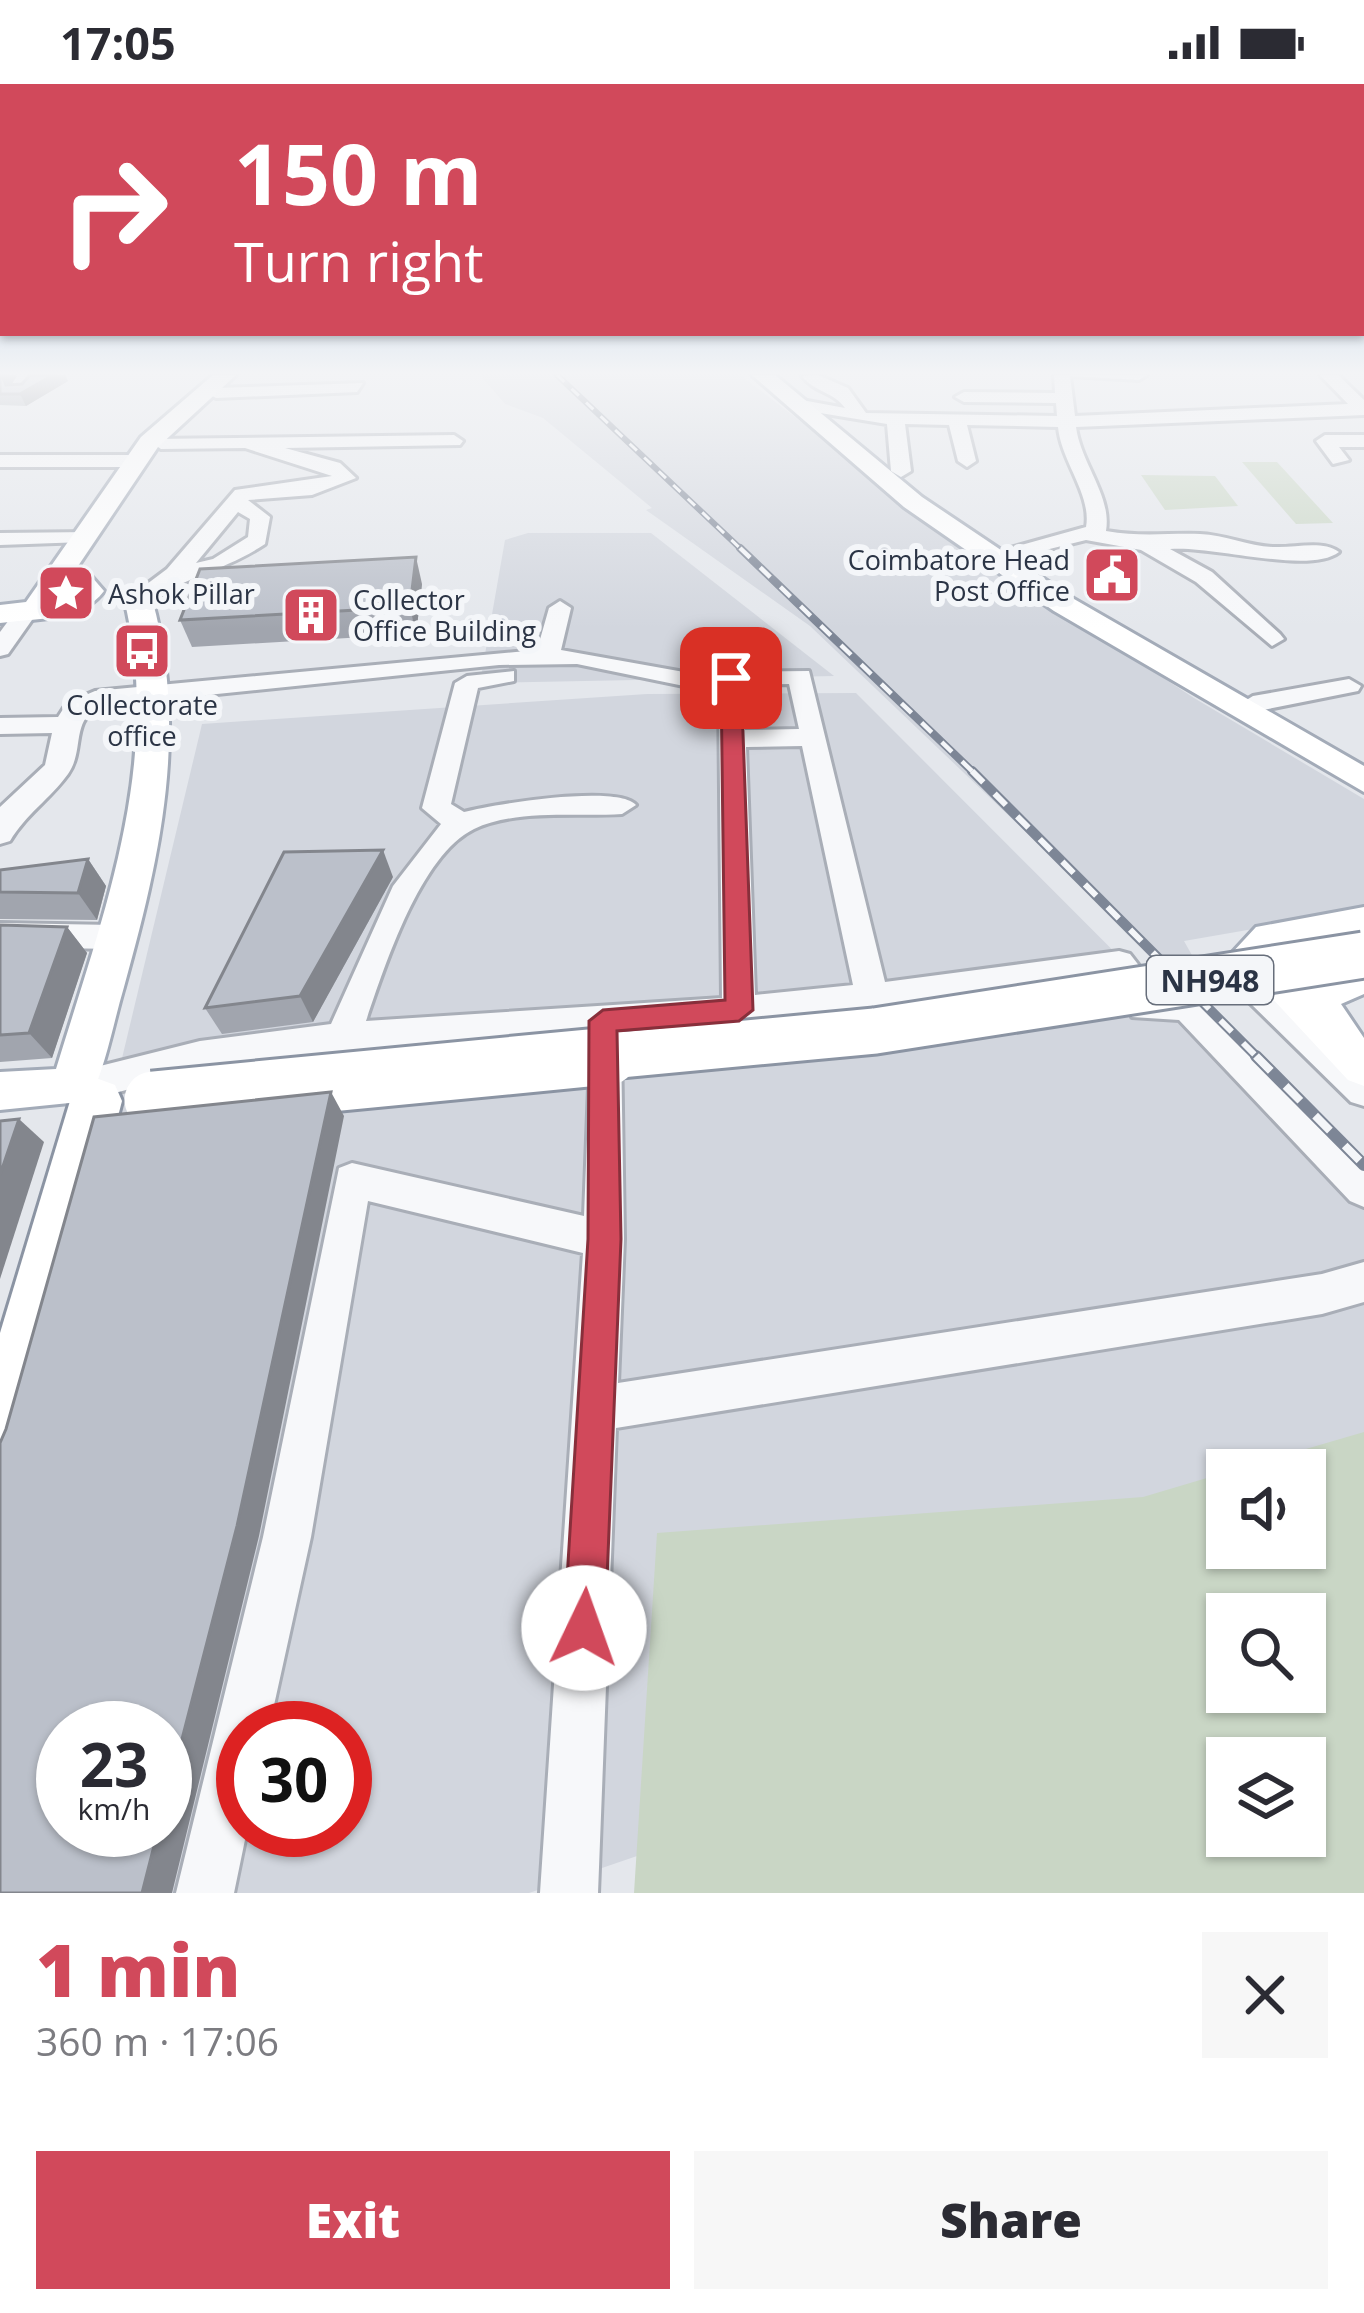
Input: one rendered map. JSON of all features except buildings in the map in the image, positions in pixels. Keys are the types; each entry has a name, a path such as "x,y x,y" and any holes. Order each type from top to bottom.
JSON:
{"highway":[{"name":"NH948","path":"100,1102 891,1010 1364,937"},
{"name":"NH948","path":"100,1102 875,1031 1364,955"},
{"path":"0,1333 100,1102"},
{"path":"0,1442 100,1102"}],"main road":[{"path":"47,599 150,459"},
{"path":"864,459 913,502 997,559 1364,782"},
{"path":"47,599 135,461"},
{"path":"47,599 160,585 145,830 114,937 100,1102"},
{"path":"1175,670 1207,677 1364,767"},
{"path":"1175,670 1183,686 1364,793"},
{"path":"1353,1056 1251,954 1270,938 1364,922"},
{"path":"1353,1056 1325,1024 1318,999 1336,984 1364,978"},
{"path":"0,1091 100,1102"},
{"path":"0,1111 100,1102"}],"street":[{"path":"160,585 235,501 248,493 312,489 346,478 333,467 306,459"},
{"path":"900,459 901,471"},
{"path":"997,559 1096,530 1099,512 1073,459"},
{"path":"0,461 135,461"},
{"path":"160,585 220,564 258,540 260,517 235,501"},
{"path":"1085,535 1147,545 1198,540 1245,545 1264,554 1328,552"},
{"path":"0,538 84,536"},
{"path":"1147,545 1204,578 1272,639"},
{"path":"160,585 253,575"},
{"path":"0,649 47,599"},
{"path":"547,658 560,608"},
{"path":"3,824 58,768 67,725 76,708 95,699 577,657 684,679 800,676 872,995"},
{"path":"461,823 436,808 466,682 494,676 584,677"},
{"path":"731,678 739,1010"},
{"path":"1253,704 1349,686"},
{"path":"0,726 67,725"},
{"path":"734,739 814,737"},
{"path":"343,1039 360,987 437,842 461,823 622,805"},
{"path":"0,935 114,937"},
{"path":"100,1102 614,1048 739,1010 1119,963 1153,1007"},
{"path":"1207,974 1256,988 1364,1091"},
{"path":"100,1102 144,1063 343,1039 614,1048 942,1038 1187,1006 1364,1190"},
{"path":"569,1893 614,1048"},
{"path":"205,1893 286,1537 352,1180 604,1239"},
{"path":"597,1408 789,1382 1322,1294 1364,1282"}],"shaded area":[{"path":"593,459 851,459 973,553 1194,698 1364,799 1364,910 1184,941 1193,957 1158,958 810,626 646,510 652,508"},
{"path":"528,533 651,533 834,676 480,683 505,540"},
{"path":"856,693 1364,1202 1364,1607 1326,1609 1326,1593 1206,1593 1206,1661 529,1893 0,1893 0,1568 202,724 647,694"}],"green space":[{"path":"1242,462 1277,462 1333,523 1296,524"},
{"path":"1141,475 1215,476 1238,506 1165,510"},
{"path":"1364,1432 1364,1893 634,1893 657,1533 1143,1497 1206,1478 1206,1569 1326,1569 1326,1449 1306,1449"}],"railway":[{"path":"646,459 743,551"},
{"path":"740,548 975,774"},
{"path":"975,774 1259,1059"},
{"path":"1256,1056 1364,1165"}],"place":[{"name":"Coimbatore Head Post Office","path":"1112,575"},
{"name":"Ashok Pillar","path":"66,593"},
{"name":"Collector Office Building","path":"311,615"},
{"name":"Collectorate office","path":"142,651"}],"route":[{"path":"584,1628 604,1239 603,1021 739,1010 731,678"}]}
